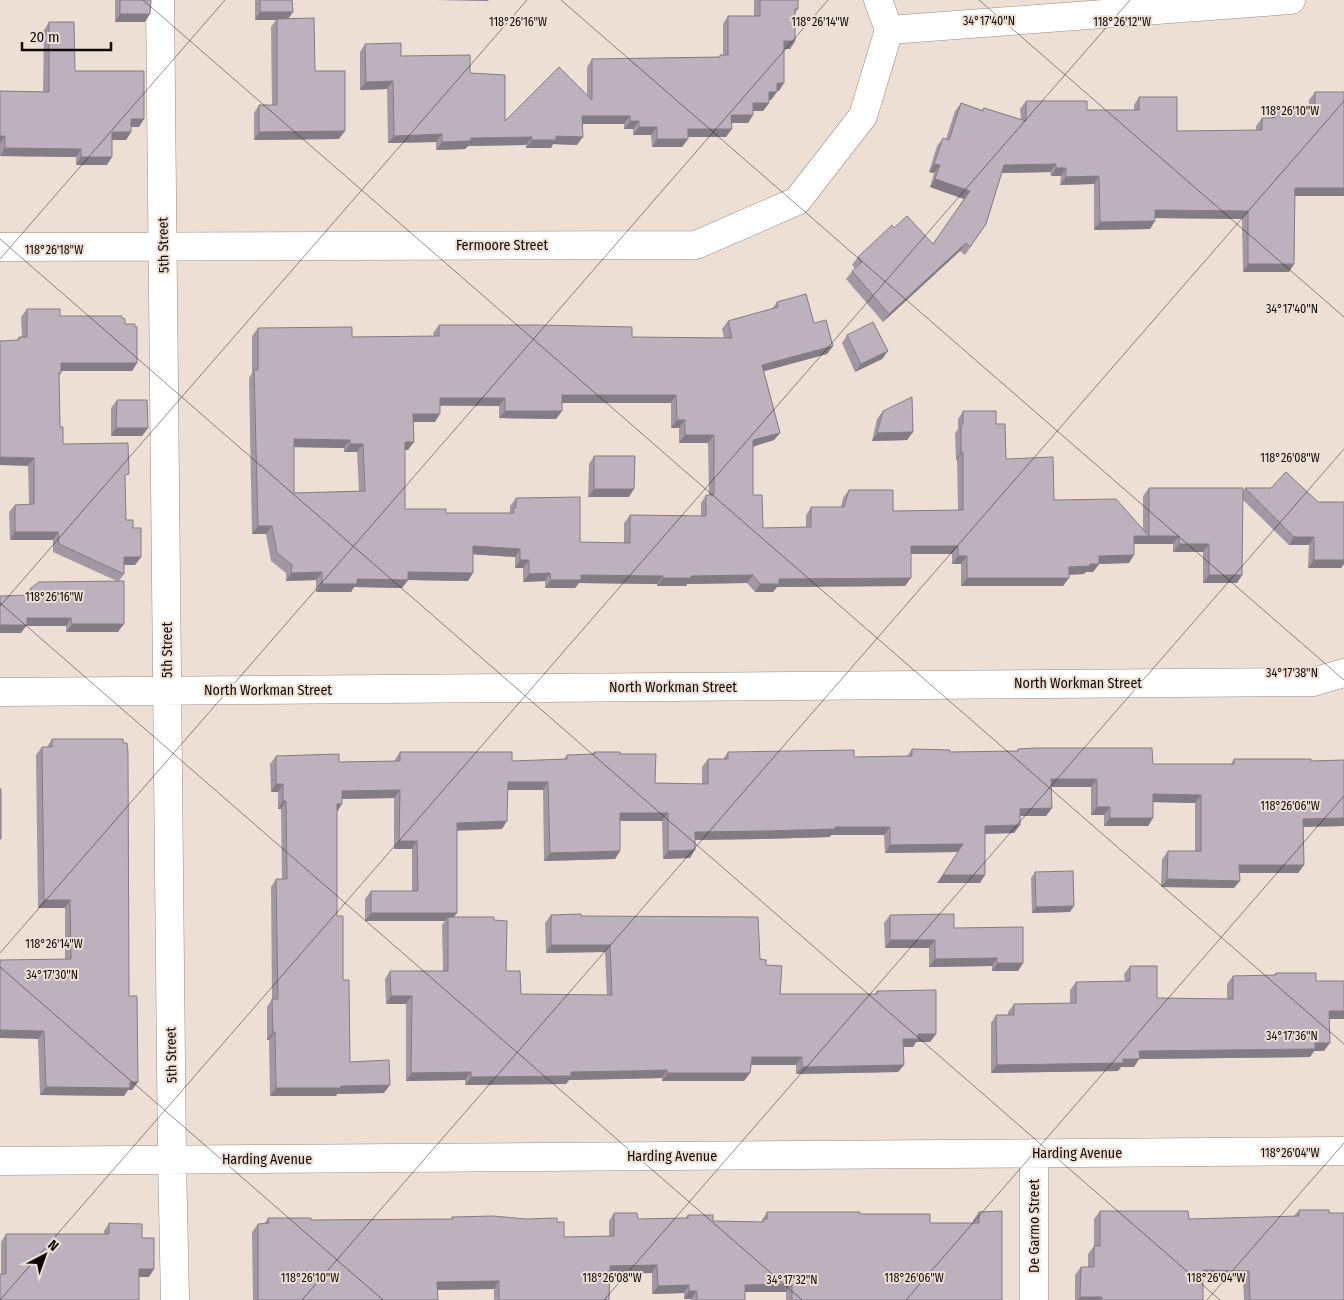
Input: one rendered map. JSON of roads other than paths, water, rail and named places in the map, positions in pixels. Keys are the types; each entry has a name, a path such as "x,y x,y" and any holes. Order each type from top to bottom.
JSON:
{"street":[{"name":"5th Street","path":"160,0 175,1300"},
{"path":"878,0 889,30 1291,0"},
{"name":"Fermoore Street","path":"0,247 162,245 696,245 798,201 863,116 889,30"},
{"name":"North Workman Street","path":"0,692 1313,682 1344,673"},
{"name":"Harding Avenue","path":"0,1161 1344,1151"},
{"name":"De Garmo Street","path":"1034,1153 1034,1300"}]}
